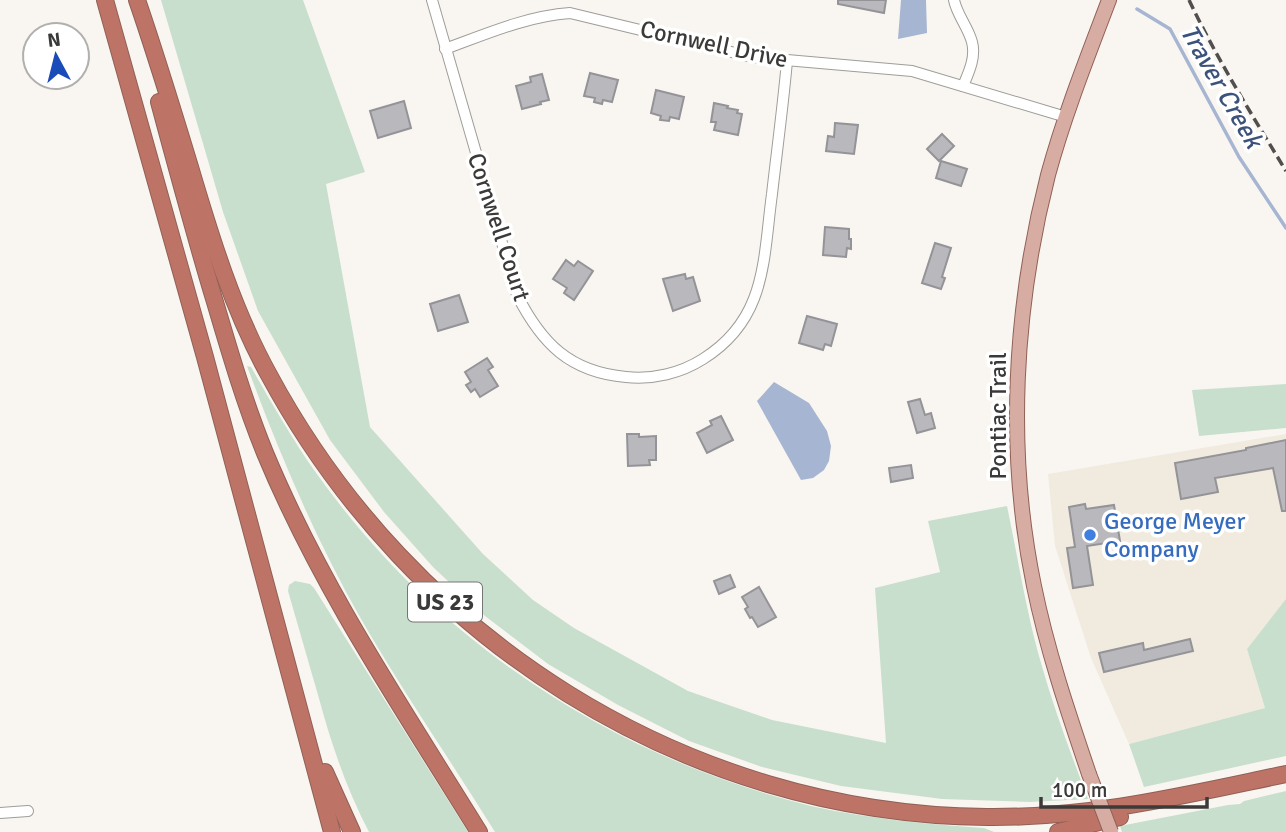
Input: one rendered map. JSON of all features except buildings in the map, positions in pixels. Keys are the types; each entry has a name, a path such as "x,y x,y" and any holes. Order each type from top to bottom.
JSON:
{"highway":[{"path":"105,0 205,357 332,832"},
{"path":"136,0 145,52 197,241 233,366 264,452 327,582 480,832"},
{"name":"US 23","path":"136,0 210,233 237,307 267,372 294,419 334,479 401,559 455,611 496,645 551,684 599,713 668,747 760,781 830,799 881,808 986,817 1058,815 1132,806 1286,774"},
{"path":"299,704 331,790 352,832"},
{"path":"1058,832 1286,782"}],"main road":[{"name":"Pontiac Trail","path":"1109,0 1066,117 1048,175 1036,229 1022,325 1017,444 1024,526 1039,610 1065,702 1111,832"}],"street":[{"name":"Cornwell Court","path":"432,0 517,295 539,333 567,358 597,372 631,377 663,375 685,368 697,363 726,342 747,316 757,294 761,276 787,61"},
{"path":"954,0 972,43 971,65 963,86"},
{"name":"Cornwell Drive","path":"446,49 532,19 570,13 752,57 912,71 1066,117"},
{"path":"0,813 29,811"}],"shaded area":[{"path":"1286,434 1286,600 1247,649 1265,708 1129,744 1091,658 1055,546 1048,474"}],"green space":[{"path":"161,0 303,0 365,172 326,184 370,427 483,554 533,600 574,628 688,691 772,720 886,743 875,588 940,572 928,521 1007,506 1041,663 1088,799 1030,802 942,799 841,786 762,767 689,741 618,705 548,664 485,616 433,567 384,512 330,440 258,311 223,212"},
{"path":"247,366 251,367 314,470 362,531 414,588 471,638 532,683 597,723 665,756 737,784 832,811 984,828 994,832 495,832 393,673 328,558 272,431"},
{"path":"1286,384 1286,428 1199,436 1192,390"},
{"path":"295,581 310,584 314,588 468,832 369,832 346,782 323,713 288,591 289,585"},
{"path":"1286,599 1286,756 1144,787 1129,744 1265,708 1247,649"},
{"path":"1286,791 1286,832 1122,832 1120,826 1240,804"}],"water":[{"path":"901,0 926,0 927,33 898,39"},
{"path":"774,382 809,403 827,431 831,446 829,461 824,470 813,478 801,480 757,401"}],"waterway":[{"name":"Traver Creek","path":"1137,9 1170,29 1239,157 1286,228"}],"railway":[{"path":"1189,0 1223,65 1286,171"}],"place":[{"name":"George Meyer Company","path":"1090,535"}]}
